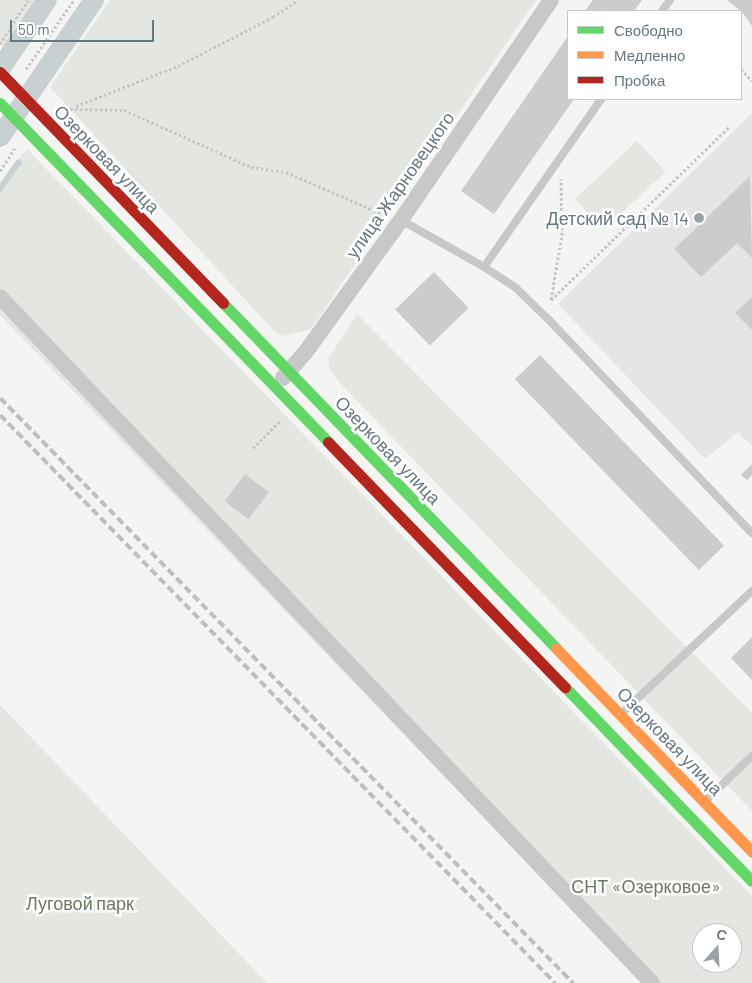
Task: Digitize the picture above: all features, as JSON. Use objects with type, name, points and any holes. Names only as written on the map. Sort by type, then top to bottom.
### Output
[{"type":"street","name":"улица Жарновецкого","points":[[274,387],[288,373],[401,220],[551,0]]},
{"type":"street","name":"Озерковая улица","points":[[0,72],[288,373],[620,715],[697,809],[752,881]]},
{"type":"street","name":"Озерковая улица","points":[[0,103],[605,728],[697,809],[752,852]]},
{"type":"street","points":[[0,297],[652,983]]},
{"type":"lane","points":[[484,267],[600,100]]},
{"type":"lane","points":[[401,220],[484,267],[516,288],[549,320],[752,533]]},
{"type":"lane","points":[[605,728],[752,591]]},
{"type":"lane","points":[[697,809],[752,756]]},
{"type":"path","points":[[0,44],[28,0]]},
{"type":"path","points":[[30,66],[74,0]]},
{"type":"path","points":[[57,111],[75,107],[178,66],[272,17],[298,0]]},
{"type":"path","points":[[742,71],[752,82]]},
{"type":"path","points":[[75,107],[124,110],[251,167],[286,172],[401,220]]},
{"type":"path","points":[[551,300],[729,127]]},
{"type":"path","points":[[0,170],[20,141]]},
{"type":"path","points":[[549,320],[562,235],[563,170]]},
{"type":"path","points":[[253,448],[283,418]]},
{"type":"shaded area","name":"Детский сад № 14","points":[[752,113],[752,446],[738,432],[705,459],[558,304]]},
{"type":"green space","points":[[0,0],[43,0],[8,52],[0,44]]},
{"type":"green space","points":[[110,0],[536,0],[310,330],[282,336],[275,332],[50,87]]},
{"type":"green space","points":[[637,141],[666,172],[603,230],[575,199]]},
{"type":"green space","name":"СНТ «Озерковое»","points":[[27,149],[752,896],[752,983],[643,983],[0,315],[0,183]]},
{"type":"green space","points":[[357,314],[752,713],[752,811],[338,381],[330,369],[328,359]]},
{"type":"green space","name":"Луговой парк","points":[[0,705],[267,983],[0,983]]},
{"type":"building","points":[[593,0],[642,0],[635,10],[586,10]]},
{"type":"building","points":[[727,0],[752,0],[752,26],[742,10]]},
{"type":"building","points":[[567,37],[567,100],[573,100],[494,214],[461,191]]},
{"type":"building","points":[[750,176],[752,258],[737,243],[701,277],[674,249]]},
{"type":"building","points":[[434,272],[469,308],[430,345],[395,310]]},
{"type":"building","points":[[752,297],[752,330],[735,313]]},
{"type":"building","points":[[540,355],[724,546],[699,570],[515,379]]},
{"type":"building","points":[[752,464],[752,475],[747,480],[741,475]]},
{"type":"building","points":[[245,474],[269,492],[248,519],[225,501]]},
{"type":"building","points":[[752,637],[752,680],[731,658]]},
{"type":"waterway","points":[[0,69],[47,0]]},
{"type":"waterway","points":[[0,137],[94,0]]},
{"type":"waterway","points":[[0,189],[18,163]]},
{"type":"railway","points":[[0,398],[573,983]]},
{"type":"railway","points":[[0,415],[555,983]]},
{"type":"traffic: fast","points":[[0,103],[328,442]]},
{"type":"traffic: fast","points":[[223,303],[556,648]]},
{"type":"traffic: fast","points":[[565,687],[752,881]]},
{"type":"traffic: slow","points":[[556,648],[752,852]]},
{"type":"traffic: jam","points":[[0,72],[223,303]]},
{"type":"traffic: jam","points":[[328,442],[565,687]]},
{"type":"place","name":"Детский сад № 14","points":[[699,218]]}]
